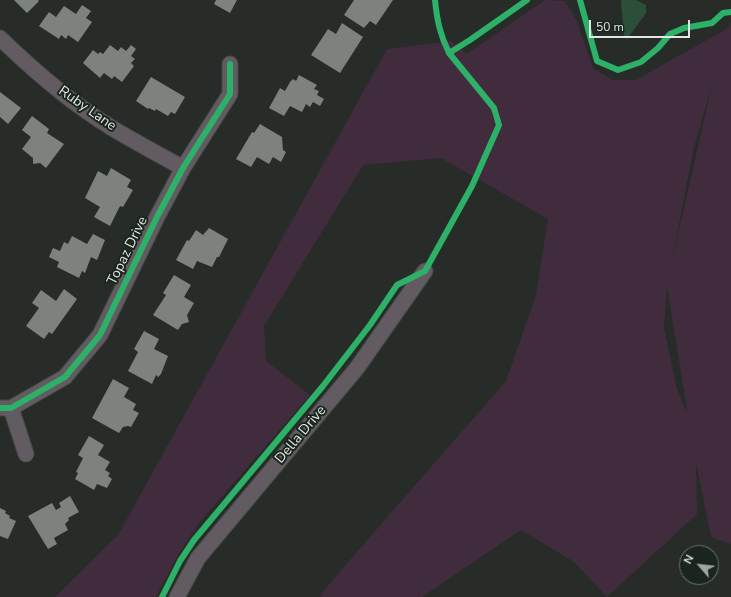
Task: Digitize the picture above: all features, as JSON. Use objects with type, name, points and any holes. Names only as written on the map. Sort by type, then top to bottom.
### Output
[{"type":"street","name":"Ruby Lane","points":[[0,38],[30,66],[80,106],[112,128],[184,168]]},
{"type":"street","name":"Topaz Drive","points":[[6,408],[65,377],[100,335],[157,217],[184,168],[230,94],[230,64]]},
{"type":"street","name":"Della Drive","points":[[177,597],[198,558],[358,368],[425,271]]},
{"type":"street","points":[[6,408],[26,454]]},
{"type":"shaded area","points":[[545,0],[565,1],[576,19],[593,68],[612,80],[636,80],[728,28],[731,22],[731,544],[711,537],[696,462],[697,514],[607,597],[574,562],[521,530],[422,597],[320,597],[329,584],[506,381],[536,295],[548,219],[441,158],[363,165],[264,326],[266,361],[310,395],[199,523],[178,555],[156,597],[55,597],[118,535],[387,49],[451,41],[467,54]],"holes":[[[712,85],[671,265],[694,147]],[[667,286],[687,410],[677,389],[664,328]]]},
{"type":"shaded area","points":[[621,0],[636,0],[646,5],[646,13],[627,39],[624,37]]},
{"type":"building","points":[[14,0],[38,0],[39,1],[27,13]]},
{"type":"building","points":[[216,0],[237,0],[230,13],[214,4]]},
{"type":"building","points":[[354,0],[393,0],[376,25],[370,21],[364,28],[344,15]]},
{"type":"building","points":[[82,5],[91,11],[86,18],[92,22],[78,42],[68,35],[66,39],[61,35],[59,39],[39,26],[49,12],[56,17],[64,6],[76,14]]},
{"type":"building","points":[[342,23],[363,37],[340,73],[311,55],[328,29],[336,34]]},
{"type":"building","points":[[110,45],[118,51],[121,47],[126,51],[131,45],[136,49],[131,56],[135,59],[131,63],[134,66],[122,82],[114,76],[112,79],[104,73],[100,78],[83,63],[93,50],[98,54],[100,52],[103,54]]},
{"type":"building","points":[[299,75],[317,85],[314,89],[319,91],[317,95],[324,99],[320,106],[313,102],[310,107],[306,104],[302,112],[290,106],[284,116],[269,108],[280,88],[285,91],[290,82],[293,79],[296,81]]},
{"type":"building","points":[[151,77],[185,97],[175,114],[171,112],[168,116],[156,109],[155,111],[149,108],[148,109],[136,101]]},
{"type":"building","points":[[0,92],[21,108],[8,124],[0,117]]},
{"type":"building","points":[[32,116],[49,129],[47,133],[64,144],[46,168],[40,163],[33,164],[33,158],[22,149],[31,137],[22,130]]},
{"type":"building","points":[[260,124],[282,137],[283,150],[286,152],[281,162],[273,157],[269,164],[257,157],[251,167],[236,159],[252,132],[254,133]]},
{"type":"building","points":[[111,168],[131,180],[127,187],[133,190],[123,207],[120,206],[110,226],[94,217],[100,207],[85,198],[98,171],[107,176]]},
{"type":"building","points":[[209,228],[228,239],[212,267],[197,261],[193,269],[176,260],[187,240],[189,241],[196,230],[203,235]]},
{"type":"building","points":[[93,234],[105,240],[97,260],[91,257],[85,273],[82,271],[79,278],[57,267],[59,262],[49,257],[53,248],[60,251],[64,242],[68,244],[72,236],[87,244]]},
{"type":"building","points":[[174,275],[191,285],[184,297],[194,303],[187,315],[189,322],[182,324],[178,330],[153,315],[166,295],[163,293]]},
{"type":"building","points":[[64,289],[77,299],[52,334],[49,332],[44,339],[26,326],[39,308],[32,303],[41,290],[56,301]]},
{"type":"building","points":[[144,331],[159,339],[154,349],[168,356],[161,374],[158,377],[156,375],[152,384],[128,371],[138,352],[134,349]]},
{"type":"building","points":[[113,379],[129,388],[124,397],[136,404],[133,410],[139,413],[131,427],[123,427],[119,433],[92,418]]},
{"type":"building","points":[[89,436],[104,445],[98,455],[110,462],[105,470],[110,473],[108,476],[112,479],[107,488],[97,484],[94,490],[75,479],[78,473],[76,472],[83,458],[78,455]]},
{"type":"building","points":[[70,496],[79,512],[68,518],[69,520],[65,524],[68,530],[54,538],[57,544],[48,549],[28,516],[52,503],[56,510],[61,507],[59,503]]},
{"type":"building","points":[[0,508],[6,511],[5,513],[10,516],[9,518],[16,521],[8,539],[0,536]]},
{"type":"cycle path","points":[[435,0],[439,27],[449,53]]},
{"type":"cycle path","points":[[162,597],[180,561],[194,540],[323,386],[370,325],[397,285],[425,271],[472,186],[499,125],[494,108],[449,53],[527,0]]},
{"type":"cycle path","points":[[580,0],[597,61],[618,70],[641,62],[658,48],[670,34],[684,28],[712,23],[723,13],[731,12]]},
{"type":"cycle path","points":[[0,408],[11,408],[65,377],[100,335],[157,217],[183,168],[230,94],[230,64]]}]
